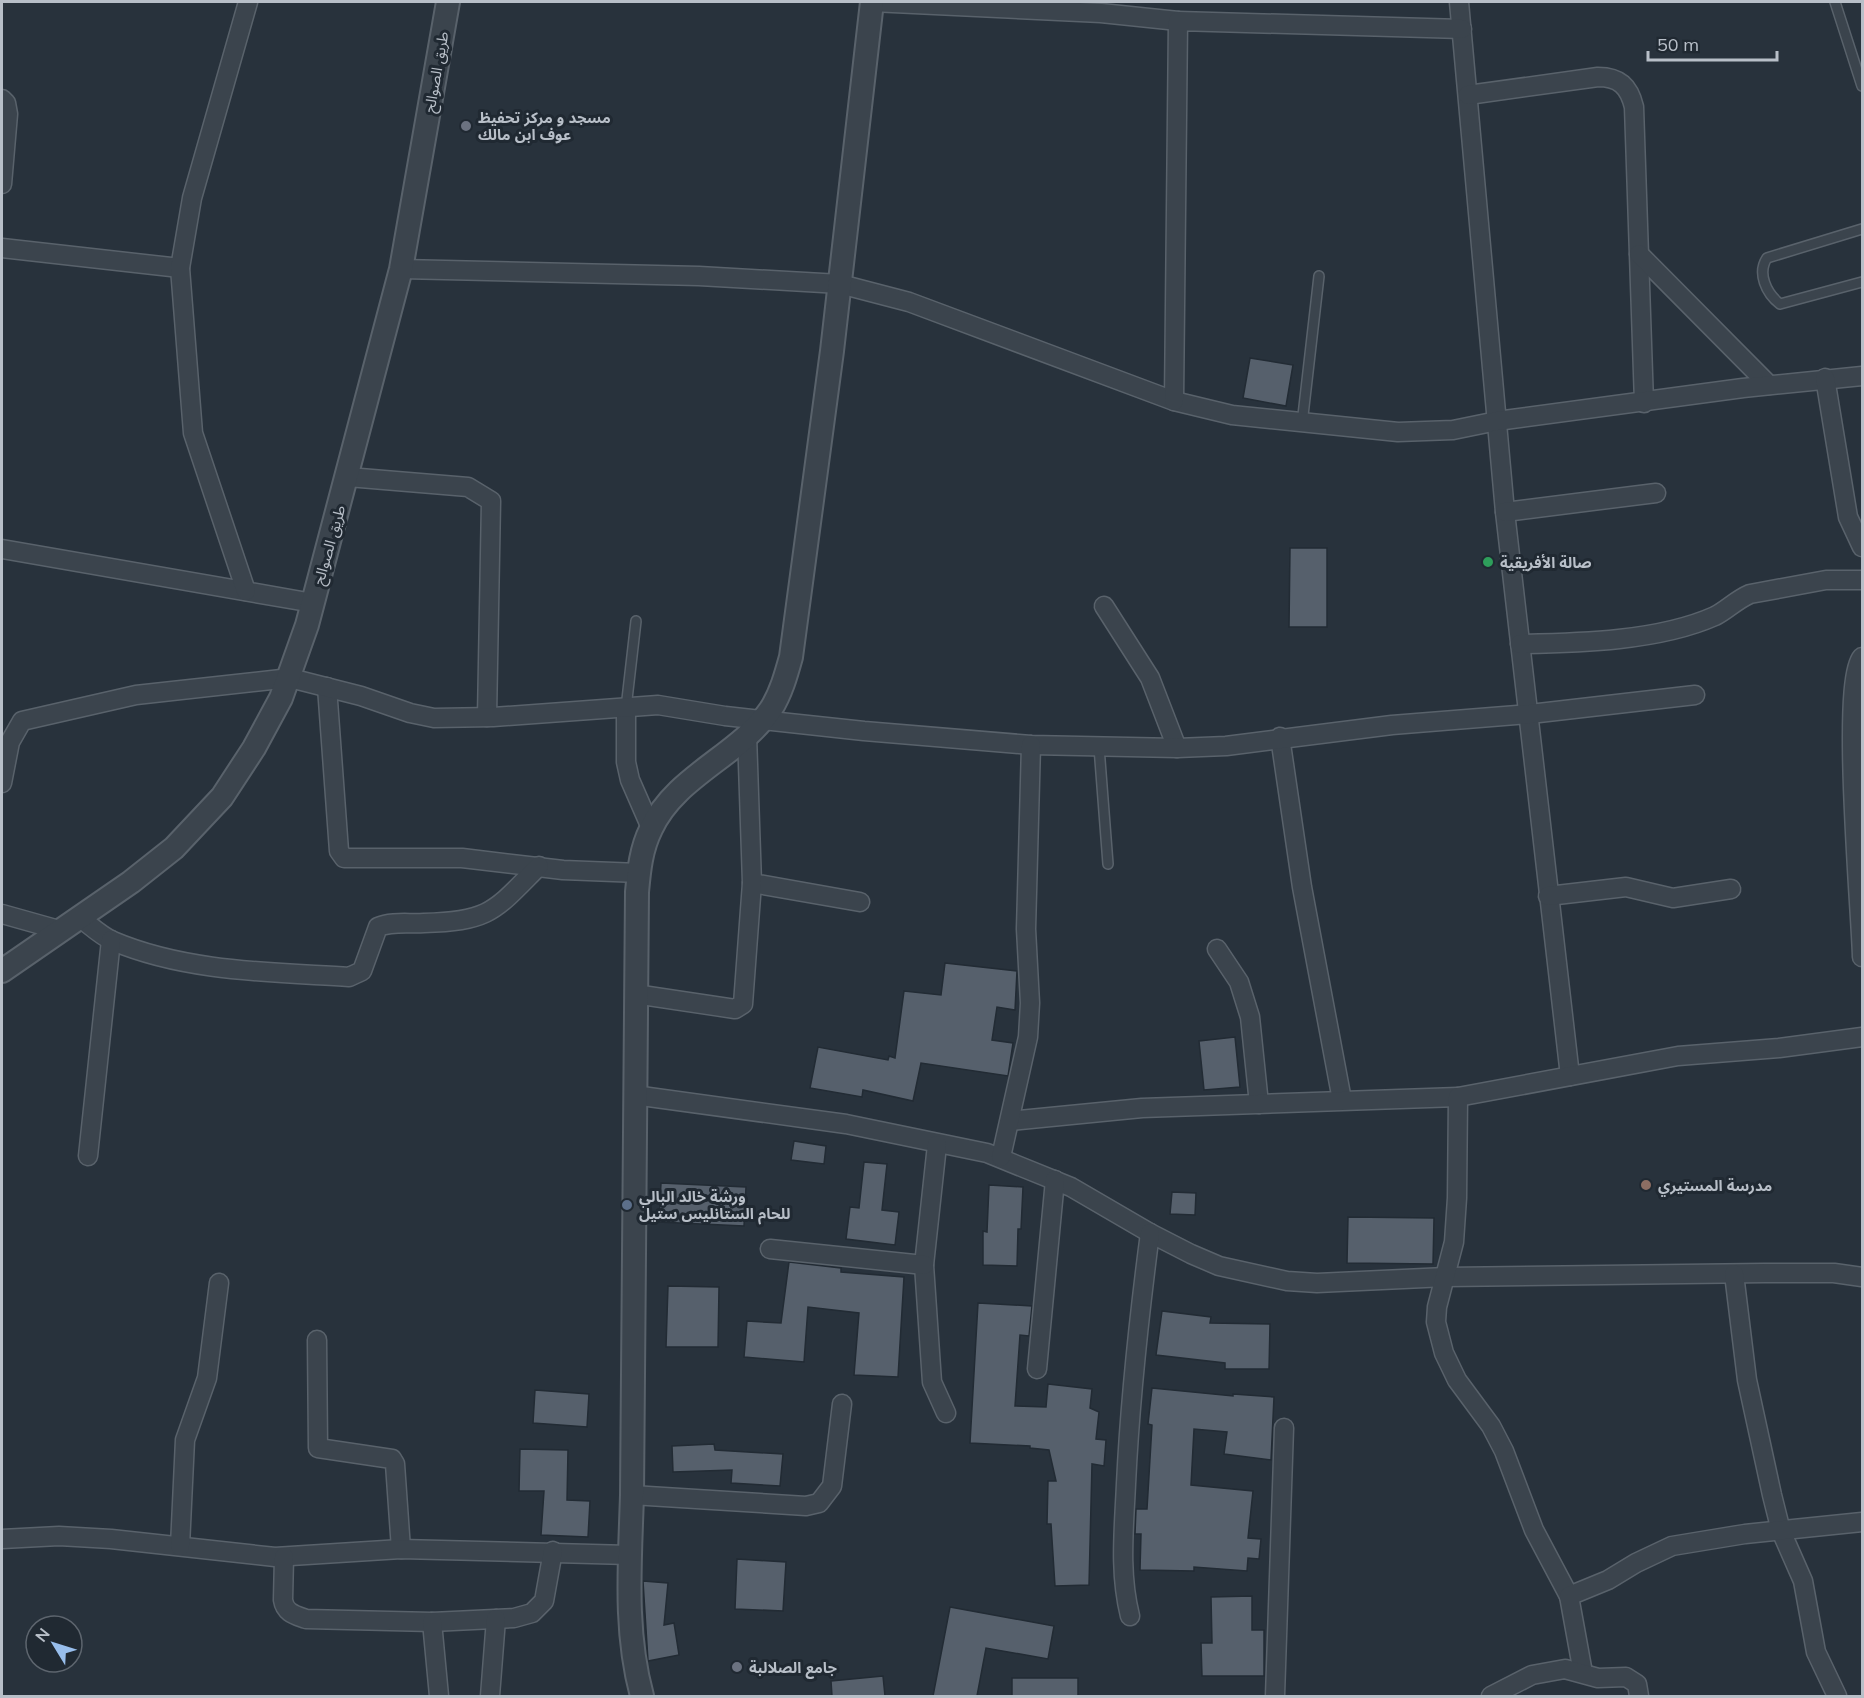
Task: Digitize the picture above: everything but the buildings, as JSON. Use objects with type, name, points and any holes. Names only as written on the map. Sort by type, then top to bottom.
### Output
[{"type":"street","points":[[246,591],[193,433],[180,268],[192,198],[248,2]]},
{"type":"street","name":"طريق الصوالح","points":[[2,971],[131,882],[174,848],[208,813],[254,748],[290,678],[348,477],[401,269],[448,2]]},
{"type":"street","points":[[642,1696],[630,1635],[629,1555],[632,1496],[635,994],[640,860],[651,828],[664,808],[686,786],[764,719],[778,695],[791,657],[840,284],[872,2],[1101,8],[1178,21],[1462,29]]},
{"type":"street","points":[[1459,2],[1505,512],[1570,1076]]},
{"type":"street","points":[[1174,401],[1178,21]]},
{"type":"street","points":[[1468,94],[1598,77],[1611,77],[1627,87],[1634,107],[1644,403]]},
{"type":"street","points":[[2,99],[6,103],[9,114],[2,184]]},
{"type":"street","points":[[2,248],[180,268]]},
{"type":"street","points":[[1639,254],[1769,385]]},
{"type":"street","points":[[401,269],[699,276],[840,284],[940,313],[1174,401],[1232,415],[1425,433],[1497,421],[1769,385],[1863,376]]},
{"type":"street","points":[[1825,378],[1848,517],[1863,547]]},
{"type":"street","points":[[348,477],[468,487],[491,501],[487,717]]},
{"type":"street","points":[[1505,512],[1656,493]]},
{"type":"street","points":[[2,549],[313,603]]},
{"type":"street","points":[[1520,644],[1571,644],[1653,633],[1716,615],[1750,594],[1826,580],[1863,580]]},
{"type":"street","points":[[1104,606],[1150,678],[1178,748]]},
{"type":"street","points":[[1863,657],[1856,669],[1863,957]]},
{"type":"street","points":[[2,783],[10,742],[22,721],[136,695],[290,678],[426,717],[487,717],[658,705],[725,716],[864,731],[1031,745],[1178,748],[1226,746],[1280,737],[1530,714],[1695,695]]},
{"type":"street","points":[[327,687],[341,856],[352,859],[462,858],[563,870],[639,873]]},
{"type":"street","points":[[626,708],[626,762],[630,780],[651,828]]},
{"type":"street","points":[[635,994],[735,1009],[743,1004],[752,883],[747,735]]},
{"type":"street","points":[[1280,737],[1302,887],[1342,1100]]},
{"type":"street","points":[[1000,1157],[1028,1037],[1026,929],[1031,745]]},
{"type":"street","points":[[79,917],[111,940],[154,955],[208,966],[349,977],[362,971],[378,927],[384,924],[460,922],[485,915],[500,904],[539,866]]},
{"type":"street","points":[[752,883],[860,902]]},
{"type":"street","points":[[1548,896],[1626,887],[1673,898],[1731,889]]},
{"type":"street","points":[[2,914],[21,922],[59,930]]},
{"type":"street","points":[[88,1156],[111,940]]},
{"type":"street","points":[[1217,949],[1239,982],[1250,1017],[1259,1104]]},
{"type":"street","points":[[1010,1121],[1142,1108],[1458,1097],[1678,1056],[1779,1048],[1863,1037]]},
{"type":"street","points":[[634,1095],[846,1124],[894,1133],[937,1145],[964,1147],[1000,1157],[1055,1180],[1124,1216],[1150,1233],[1219,1266],[1287,1281],[1328,1283],[1446,1276],[1834,1273],[1863,1277]]},
{"type":"street","points":[[1458,1097],[1454,1242],[1437,1307],[1436,1322],[1444,1353],[1456,1380],[1495,1434],[1534,1530],[1569,1596],[1583,1673]]},
{"type":"street","points":[[937,1145],[924,1265],[932,1382],[946,1413]]},
{"type":"street","points":[[1036,1369],[1055,1180]]},
{"type":"street","points":[[1130,1616],[1124,1589],[1122,1563],[1128,1446],[1137,1326],[1150,1233]]},
{"type":"street","points":[[770,1249],[924,1265]]},
{"type":"street","points":[[1734,1274],[1747,1380],[1781,1531],[1803,1581],[1816,1652],[1837,1696]]},
{"type":"street","points":[[180,1546],[185,1440],[207,1378],[219,1283]]},
{"type":"street","points":[[317,1340],[318,1448],[392,1459],[395,1464],[401,1549]]},
{"type":"street","points":[[632,1496],[806,1506],[819,1503],[832,1486],[842,1404]]},
{"type":"street","points":[[1275,1696],[1284,1428]]},
{"type":"street","points":[[1569,1596],[1608,1580],[1636,1563],[1672,1546],[1701,1540],[1863,1522]]},
{"type":"street","points":[[2,1539],[59,1536],[284,1557],[401,1549],[553,1551],[629,1555]]},
{"type":"street","points":[[284,1557],[283,1600],[284,1607],[290,1613],[306,1619],[432,1622],[514,1618],[532,1613],[544,1601],[553,1551]]},
{"type":"street","points":[[490,1696],[496,1618]]},
{"type":"street","points":[[432,1622],[439,1696]]},
{"type":"street","points":[[1491,1696],[1532,1675],[1565,1669],[1598,1678],[1626,1677],[1636,1684],[1639,1696]]},
{"type":"lane","points":[[1835,2],[1863,86]]},
{"type":"lane","points":[[1863,229],[1767,258],[1762,265],[1769,295],[1780,304],[1863,282]]},
{"type":"lane","points":[[1302,423],[1320,276]]},
{"type":"lane","points":[[626,708],[636,621]]},
{"type":"lane","points":[[1099,747],[1108,864]]},
{"type":"place","name":"مسجد و مركز تحفيظ عوف ابن مالك","points":[[466,126]]},
{"type":"place","name":"صالة الأفريقية","points":[[1488,562]]},
{"type":"place","name":"مدرسة المستيري","points":[[1646,1185]]},
{"type":"place","name":"ورشة خالد البالي للحام الستانليس ستيل","points":[[627,1205]]},
{"type":"place","name":"جامع الصلالبة","points":[[737,1667]]}]
